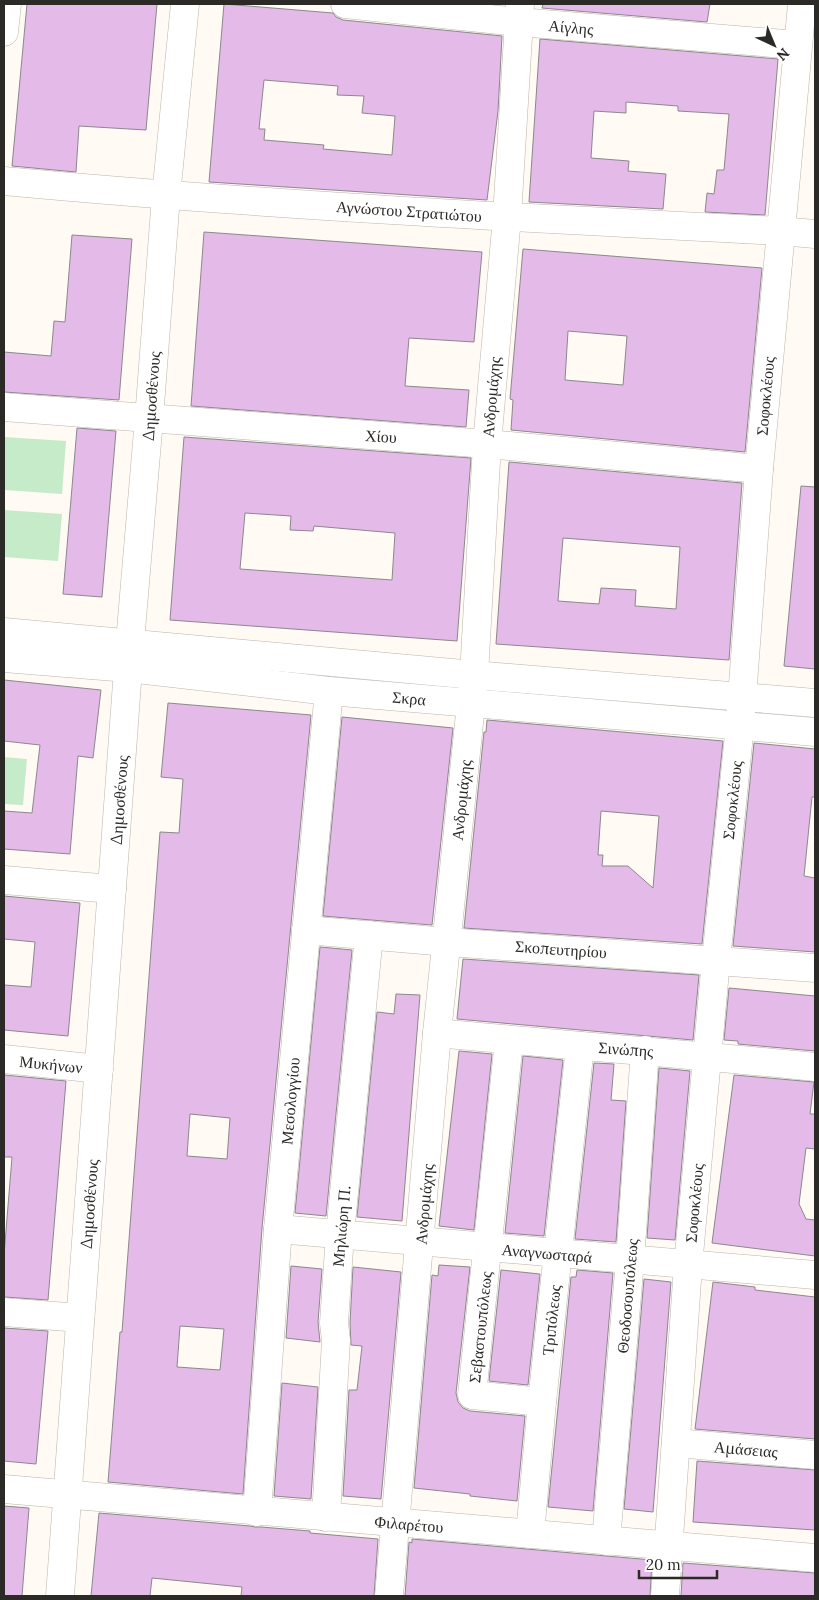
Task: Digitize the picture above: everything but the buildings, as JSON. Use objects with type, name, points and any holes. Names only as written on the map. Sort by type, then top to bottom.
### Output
[{"type":"street","points":[[4,32],[7,4]]},
{"type":"street","name":"Δημοσθένους","points":[[60,1596],[129,655],[166,196],[185,4]]},
{"type":"street","name":"Αίγλης","points":[[345,4],[520,13],[797,45]]},
{"type":"street","name":"Σοφοκλέους","points":[[665,1596],[688,1266],[740,725],[759,469],[802,4]]},
{"type":"street","name":"Ανδρομάχης","points":[[389,1596],[438,1034],[474,675],[487,444],[483,368],[507,217],[520,13]]},
{"type":"street","name":"Αγνώστου Στρατιώτου","points":[[4,181],[166,196],[815,234]]},
{"type":"street","name":"Χίου","points":[[4,407],[487,444],[759,469]]},
{"type":"street","name":"Σκρα","points":[[4,632],[329,691],[815,732]]},
{"type":"street","name":"Σκρα","points":[[4,658],[129,655],[474,675],[815,703]]},
{"type":"street","name":"Μεσολογγίου","points":[[257,1512],[278,1229],[329,691]]},
{"type":"street","points":[[4,880],[112,889]]},
{"type":"street","name":"Σκοπευτηρίου","points":[[306,930],[815,968]]},
{"type":"street","name":"Μηλιώρη Π.","points":[[326,1517],[336,1340],[334,1322],[340,1234],[369,935]]},
{"type":"street","name":"Σινώπης","points":[[438,1034],[645,1050],[815,1067]]},
{"type":"street","name":"Σεβαστουπόλεως","points":[[509,1040],[472,1395],[542,1402]]},
{"type":"street","name":"Τριπόλεως","points":[[530,1534],[542,1402],[580,1046]]},
{"type":"street","name":"Θεοδοσουπόλεως","points":[[606,1541],[630,1260],[645,1050]]},
{"type":"street","name":"Μυκήνων","points":[[4,1060],[99,1069]]},
{"type":"street","name":"Αναγνωσταρά","points":[[278,1229],[815,1276]]},
{"type":"street","points":[[4,1312],[80,1318]]},
{"type":"street","name":"Αμάσειας","points":[[676,1443],[815,1455]]},
{"type":"street","name":"Φιλαρέτου","points":[[4,1489],[67,1496],[815,1558]]},
{"type":"green space","points":[[4,437],[66,441],[62,494],[4,490]]},
{"type":"green space","points":[[4,510],[62,514],[58,561],[4,557]]},
{"type":"green space","points":[[4,757],[27,759],[23,805],[4,804]]}]
